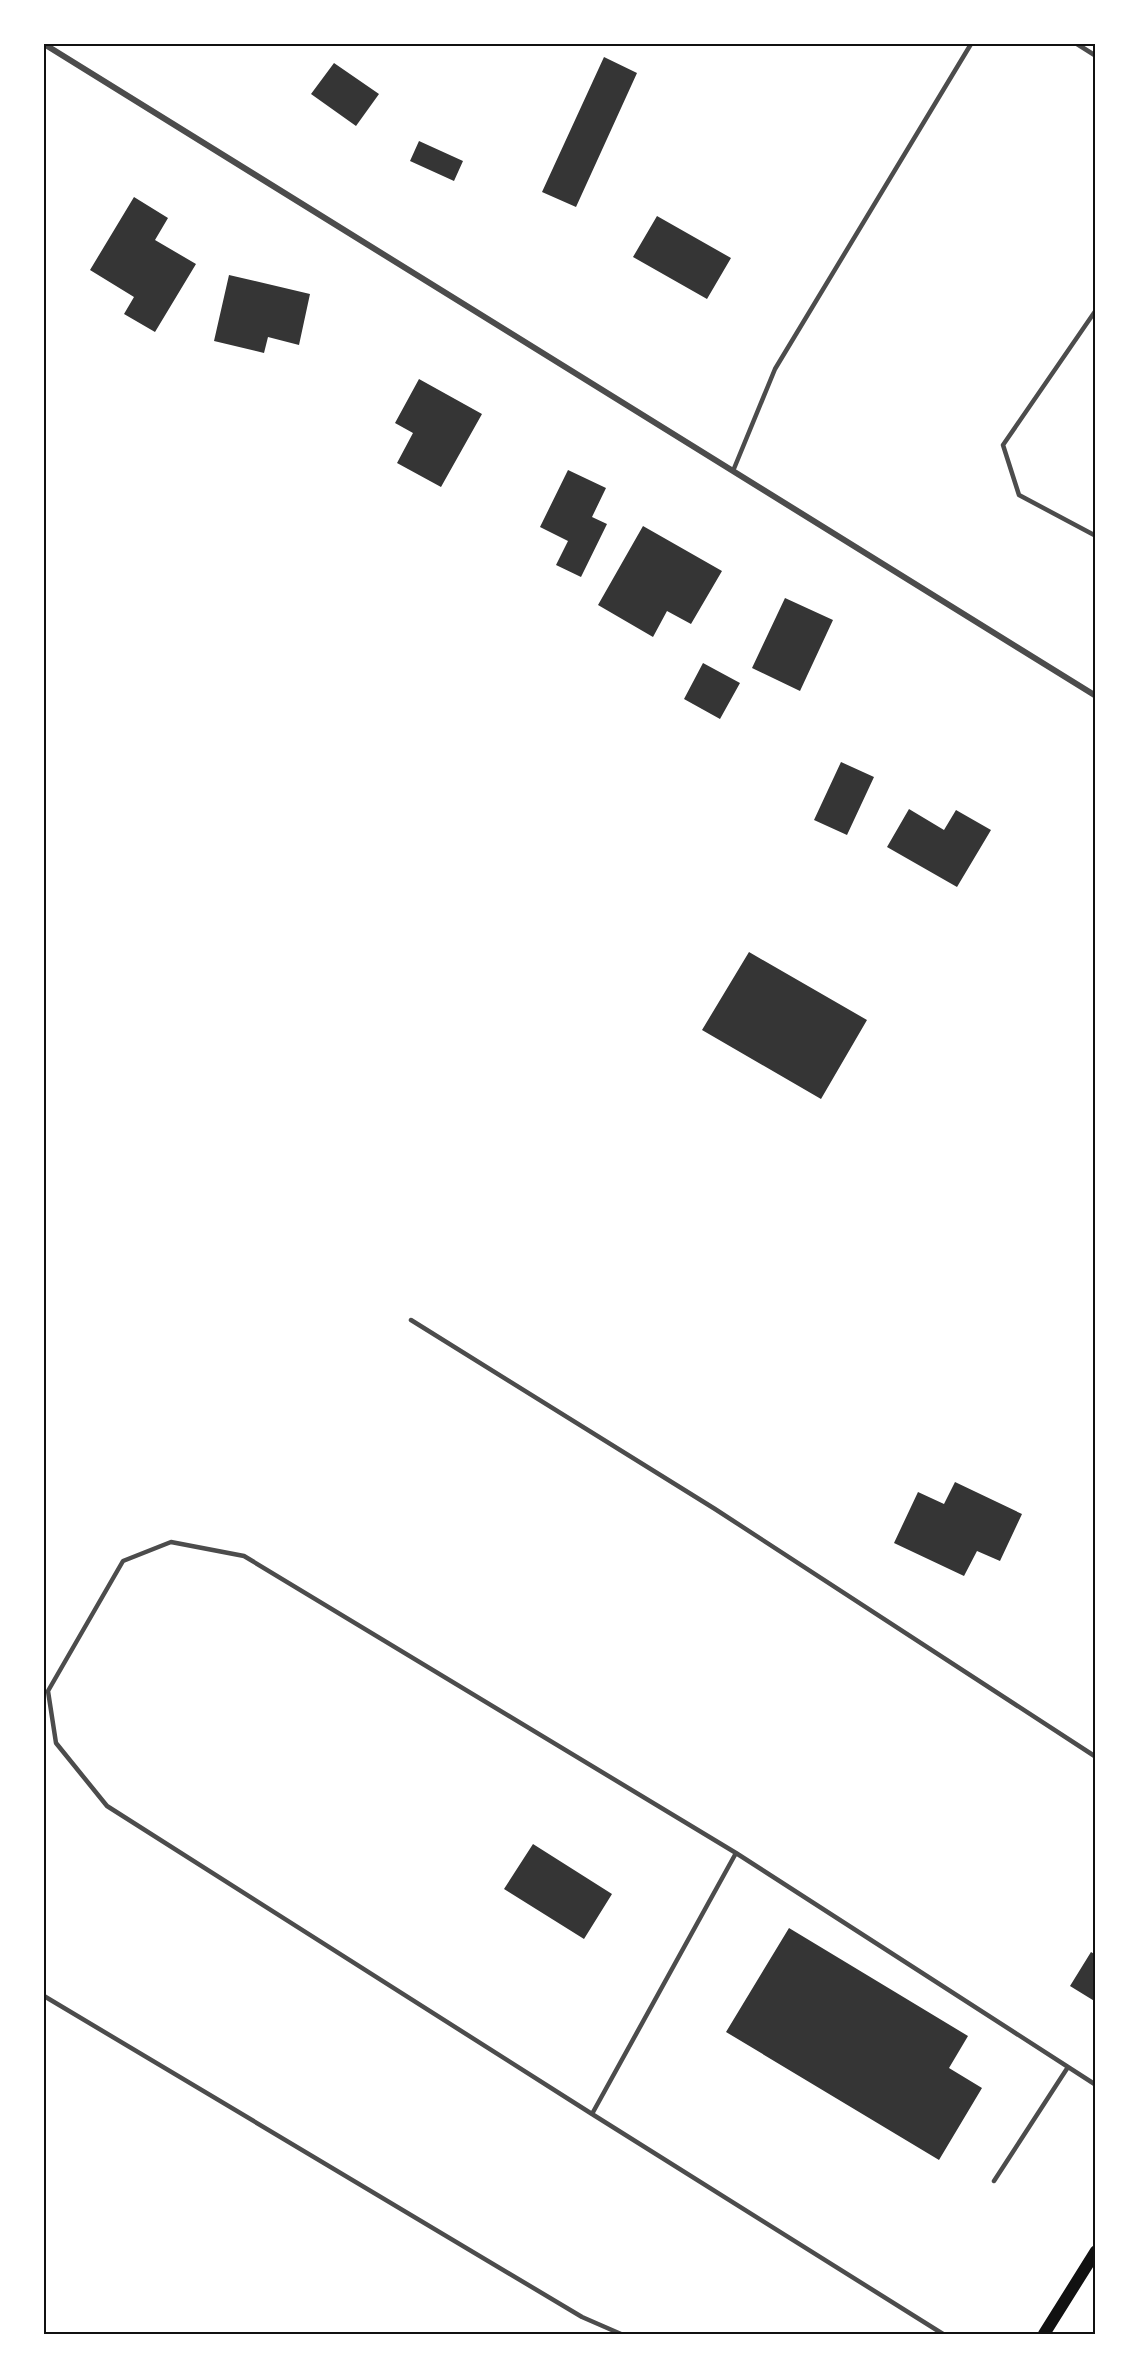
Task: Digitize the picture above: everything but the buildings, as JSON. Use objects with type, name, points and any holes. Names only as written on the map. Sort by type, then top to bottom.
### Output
[{"type":"main road","points":[[1044,2334],[1095,2251]]},
{"type":"street","points":[[44,44],[1095,696]]},
{"type":"lane","points":[[732,471],[775,369],[971,44]]},
{"type":"lane","points":[[1077,44],[1095,56]]},
{"type":"lane","points":[[1095,310],[1003,445],[1019,495],[1095,536]]},
{"type":"lane","points":[[411,1320],[715,1509],[1095,1757]]},
{"type":"lane","points":[[943,2334],[107,1806],[56,1743],[48,1691],[123,1561],[171,1542],[244,1556],[736,1853],[1095,2085]]},
{"type":"lane","points":[[592,2114],[736,1853]]},
{"type":"lane","points":[[44,1996],[582,2318],[621,2334]]},
{"type":"lane","points":[[994,2181],[1068,2067]]}]
